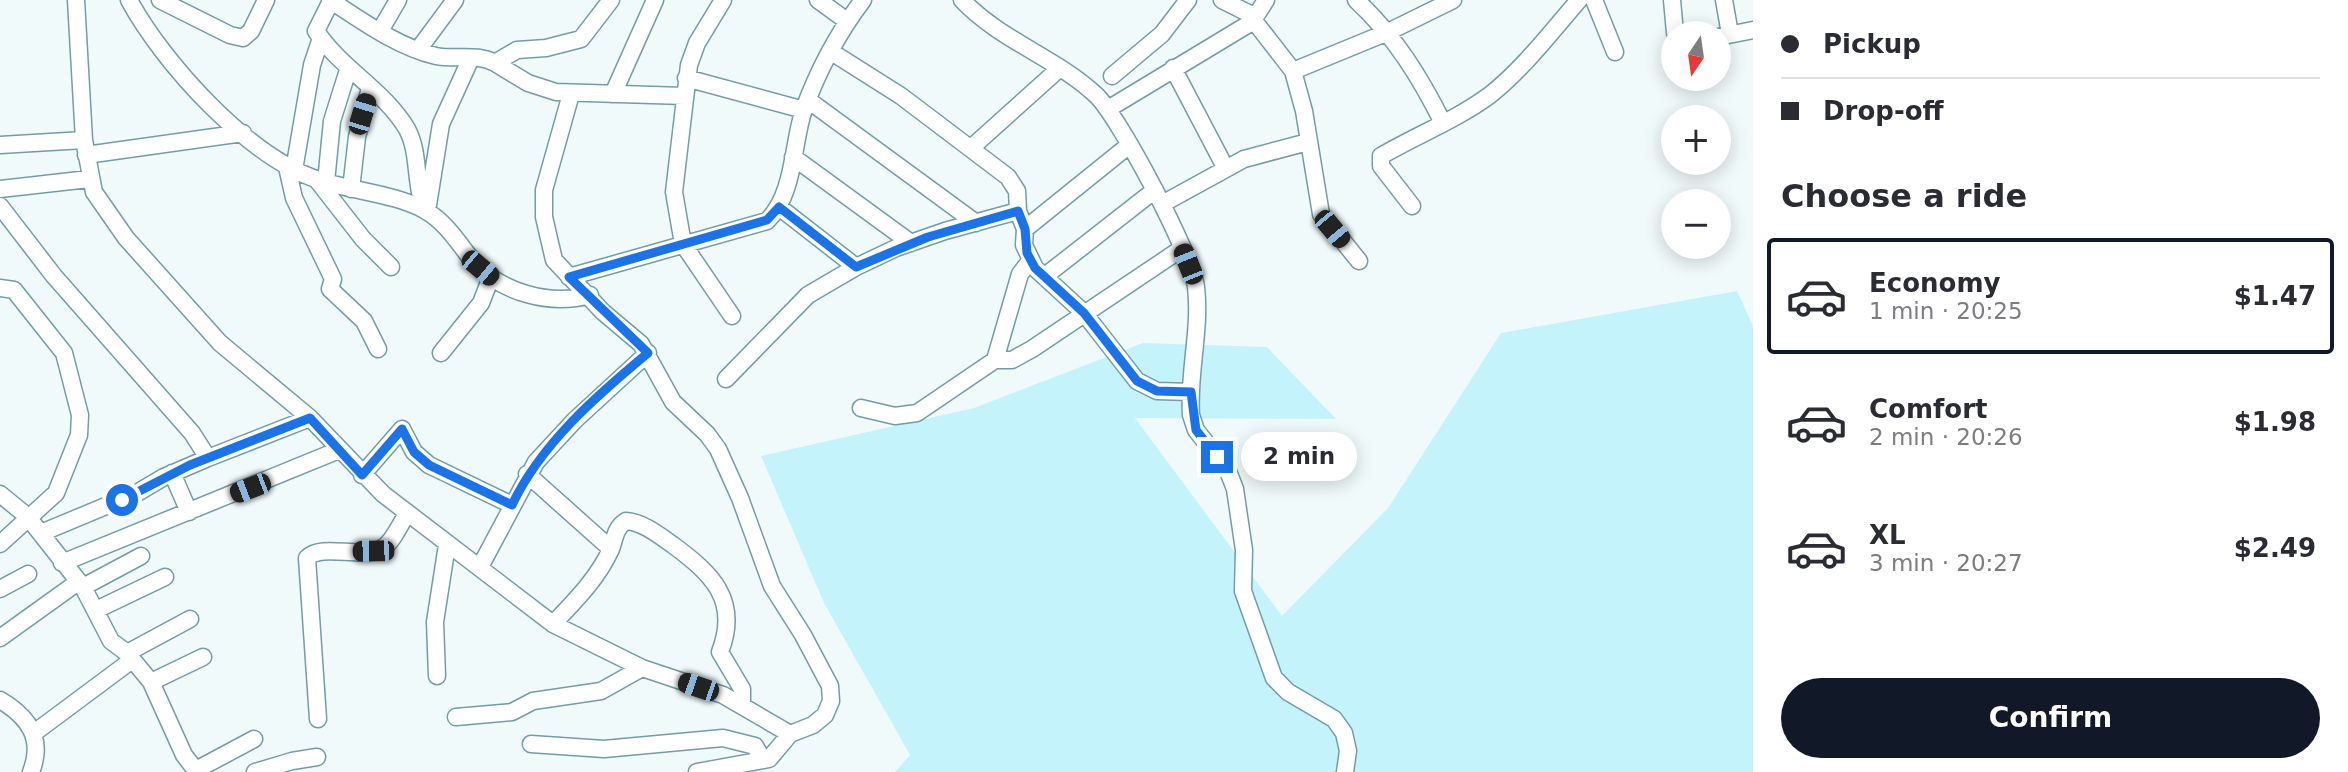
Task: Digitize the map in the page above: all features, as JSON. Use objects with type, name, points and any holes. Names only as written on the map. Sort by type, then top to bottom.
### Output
[{"type":"street","points":[[76,0],[89,179],[113,222],[220,343],[310,418],[362,475],[407,514],[554,624],[642,668],[742,704],[790,734]]},
{"type":"street","points":[[129,0],[175,67],[243,132],[290,169],[321,181],[427,212],[444,225],[491,278],[551,300],[567,301],[590,295]]},
{"type":"street","points":[[160,0],[243,38],[251,31],[266,0]]},
{"type":"street","points":[[427,212],[419,191],[412,140],[388,102],[348,70],[321,38],[317,29],[330,0],[380,31],[418,50],[438,56],[495,63],[537,87],[571,94],[684,96]]},
{"type":"street","points":[[380,31],[398,0]]},
{"type":"street","points":[[418,50],[455,0]]},
{"type":"street","points":[[495,63],[516,50],[546,48],[581,39],[611,0]]},
{"type":"street","points":[[613,94],[655,0]]},
{"type":"street","points":[[723,0],[697,43],[687,78],[674,192],[683,244],[732,316]]},
{"type":"street","points":[[818,0],[847,22]]},
{"type":"street","points":[[569,277],[767,220],[779,207],[806,105],[830,51],[863,0]]},
{"type":"street","points":[[962,0],[1002,35],[1060,68],[1097,96],[1108,109],[1158,197],[1196,288],[1196,353],[1191,392],[1196,430],[1228,471],[1234,489],[1244,550],[1243,591],[1274,678],[1288,692],[1334,719],[1344,733],[1348,751],[1345,772]]},
{"type":"street","points":[[1112,76],[1162,34],[1188,0]]},
{"type":"street","points":[[1222,0],[1247,12],[1252,22],[1293,71],[1304,111],[1324,219],[1359,261]]},
{"type":"street","points":[[1108,109],[1252,22],[1266,0]]},
{"type":"street","points":[[1356,0],[1388,32],[1425,88],[1443,123]]},
{"type":"street","points":[[1293,71],[1388,32],[1453,0]]},
{"type":"street","points":[[1412,206],[1381,166],[1380,158],[1489,95],[1508,79],[1579,0]]},
{"type":"street","points":[[1594,0],[1615,52]]},
{"type":"street","points":[[1672,0],[1674,21]]},
{"type":"street","points":[[1724,0],[1724,21]]},
{"type":"street","points":[[1731,35],[1753,30]]},
{"type":"street","points":[[321,38],[312,65],[290,169],[291,192],[333,279],[330,289],[365,321],[378,349]]},
{"type":"street","points":[[830,51],[901,96],[1008,177],[1017,191],[1018,211],[1025,229],[1024,245],[1030,261],[1084,313],[1145,387],[1164,392],[1191,392]]},
{"type":"street","points":[[427,212],[438,135],[471,58]]},
{"type":"street","points":[[971,148],[1060,68]]},
{"type":"street","points":[[1172,68],[1225,167]]},
{"type":"street","points":[[348,70],[332,121],[321,181],[363,239],[391,267]]},
{"type":"street","points":[[687,78],[806,105],[976,223]]},
{"type":"street","points":[[351,190],[357,137],[370,88]]},
{"type":"street","points":[[571,94],[544,190],[544,217],[554,260],[590,295],[603,313],[648,353],[673,402],[708,434],[718,449],[740,498],[772,586],[828,679],[831,698],[828,712],[813,725],[790,734],[774,755],[763,760],[697,772]]},
{"type":"street","points":[[0,145],[85,148],[243,132]]},
{"type":"street","points":[[1045,276],[1158,197],[1264,152],[1308,142]]},
{"type":"street","points":[[1025,229],[1128,146]]},
{"type":"street","points":[[793,157],[911,243]]},
{"type":"street","points":[[0,190],[89,179]]},
{"type":"street","points":[[0,206],[54,276],[192,433],[208,458]]},
{"type":"street","points":[[779,207],[856,267]]},
{"type":"street","points":[[726,379],[808,295],[856,267],[911,243],[1018,211]]},
{"type":"street","points":[[860,408],[895,416],[917,412],[995,360],[1012,360],[1181,249]]},
{"type":"street","points":[[995,360],[1020,274],[1030,261]]},
{"type":"street","points":[[441,353],[481,303],[491,278]]},
{"type":"street","points":[[0,288],[14,290],[64,354],[80,415],[79,435],[64,480],[56,493],[27,516],[0,544]]},
{"type":"street","points":[[480,567],[527,474],[575,420],[648,353]]},
{"type":"street","points":[[41,533],[137,493],[172,473],[310,418]]},
{"type":"street","points":[[362,475],[402,429],[414,452],[429,465],[512,505]]},
{"type":"street","points":[[62,563],[339,450]]},
{"type":"street","points":[[172,473],[189,512]]},
{"type":"street","points":[[527,474],[611,549]]},
{"type":"street","points":[[0,494],[27,516],[41,533],[81,584],[96,610],[103,630],[151,682],[184,755],[197,771],[254,739]]},
{"type":"street","points":[[318,719],[307,558],[315,553],[373,551],[383,548],[407,514]]},
{"type":"street","points":[[554,624],[592,582],[611,549],[620,525],[626,521],[633,522],[658,535],[709,573],[717,584],[727,615],[721,657],[742,689],[742,704]]},
{"type":"street","points":[[437,676],[435,622],[447,545]]},
{"type":"street","points":[[0,638],[81,584],[141,556]]},
{"type":"street","points":[[0,589],[28,574]]},
{"type":"street","points":[[96,610],[166,577]]},
{"type":"street","points":[[34,733],[130,657],[190,619]]},
{"type":"street","points":[[151,682],[204,657]]},
{"type":"street","points":[[457,717],[512,712],[533,701],[601,691],[642,668]]},
{"type":"street","points":[[0,700],[16,710],[34,733],[37,753],[30,772]]},
{"type":"street","points":[[531,744],[604,749],[723,738],[755,746],[763,760]]},
{"type":"street","points":[[255,772],[293,766],[317,757]]},
{"type":"shaded area","points":[[1737,291],[1753,326],[1753,772],[895,772],[910,755],[824,603],[761,456],[974,408],[1143,343],[1267,347],[1336,419],[1135,418],[1282,616],[1388,508],[1501,333]]},
{"type":"route","points":[[122,500],[190,465],[310,418],[362,475],[399,430],[403,429],[414,452],[429,465],[444,475],[512,505],[527,474],[549,447],[648,353],[603,313],[590,295],[569,277],[767,220],[779,207],[856,267],[896,248],[945,231],[1018,211],[1025,229],[1024,245],[1035,268],[1084,313],[1137,381],[1150,390],[1191,392],[1193,423],[1217,457]]}]
